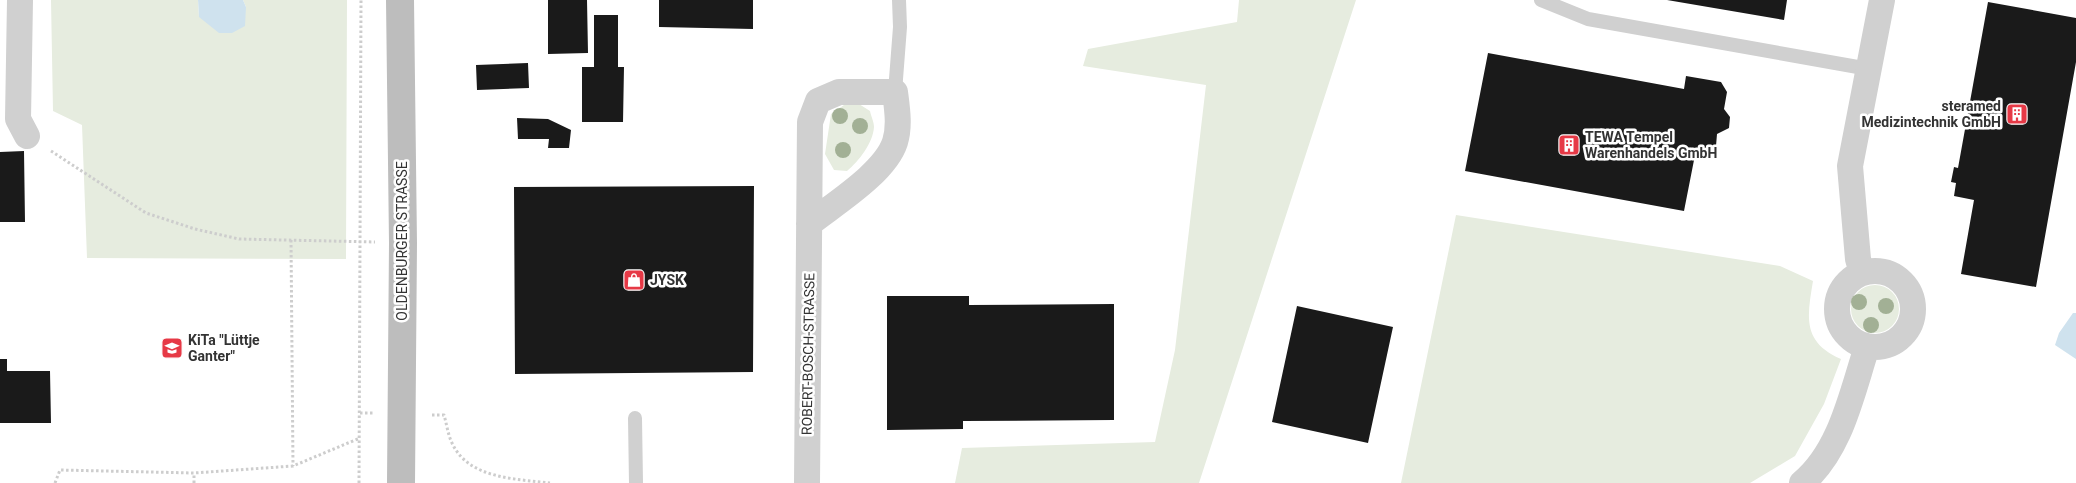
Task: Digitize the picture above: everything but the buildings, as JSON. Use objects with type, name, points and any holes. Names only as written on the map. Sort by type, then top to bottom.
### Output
[{"type":"main road","name":"OLDENBURGER STRASSE","points":[[400,0],[403,243],[401,483]]},
{"type":"street","points":[[15,127],[20,0]]},
{"type":"street","points":[[1862,273],[1858,259],[1850,166],[1882,0]]},
{"type":"street","name":"ROBERT-BOSCH-STRASSE","points":[[806,483],[810,122],[818,101],[839,92],[895,92]]},
{"type":"street","points":[[809,224],[883,163],[895,142],[898,117],[895,92]]},
{"type":"street","points":[[1875,271],[1887,273],[1898,279],[1907,288],[1912,300],[1913,313],[1903,336],[1892,343],[1880,347],[1867,347],[1856,342],[1846,334],[1840,324],[1837,312],[1838,300],[1843,288],[1851,279],[1862,273],[1875,271]]},
{"type":"street","points":[[1802,483],[1817,471],[1842,422],[1867,347]]},
{"type":"lane","points":[[895,92],[900,27],[899,0]]},
{"type":"lane","points":[[1541,0],[1588,18],[1868,69]]},
{"type":"lane","points":[[635,418],[636,483]]},
{"type":"path","points":[[360,483],[358,242],[361,0]]},
{"type":"path","points":[[15,127],[146,214],[195,230],[239,239],[403,243]]},
{"type":"path","points":[[291,240],[293,466]]},
{"type":"path","points":[[360,413],[444,415],[453,446],[470,465],[493,475],[550,483]]},
{"type":"path","points":[[55,483],[60,470],[194,473],[293,466],[360,438]]},
{"type":"path","points":[[194,473],[194,483]]},
{"type":"shaded area","points":[[51,0],[198,0],[199,17],[246,7],[243,0],[347,0],[346,259],[87,258],[82,125],[53,111]]},
{"type":"shaded area","points":[[1239,0],[1356,0],[1199,483],[955,483],[962,448],[1155,442],[1175,350],[1206,85],[1083,66],[1088,49],[1237,22]]},
{"type":"shaded area","points":[[859,104],[870,111],[874,123],[871,139],[861,157],[847,171],[834,170],[825,154],[831,114],[844,105]]},
{"type":"shaded area","points":[[1456,215],[1780,266],[1813,281],[1809,317],[1813,336],[1819,345],[1841,359],[1824,404],[1795,456],[1750,483],[1401,483]]},
{"type":"shaded area","points":[[1875,285],[1884,287],[1892,292],[1897,300],[1899,309],[1897,318],[1892,326],[1884,331],[1875,333],[1866,331],[1858,326],[1853,318],[1851,309],[1853,300],[1858,292],[1866,287]]},
{"type":"water","points":[[198,0],[243,0],[246,7],[245,26],[232,33],[219,33],[199,17]]},
{"type":"water","points":[[2073,313],[2076,313],[2076,359],[2055,345],[2059,333]]},
{"type":"place","name":"steramed Medizintechnik GmbH","points":[[2017,114]]},
{"type":"place","name":"TEWA Tempel Warenhandels GmbH","points":[[1569,145]]},
{"type":"place","name":"JYSK","points":[[634,280]]},
{"type":"place","name":"KiTa \"Lüttje Ganter\"","points":[[172,348]]}]
